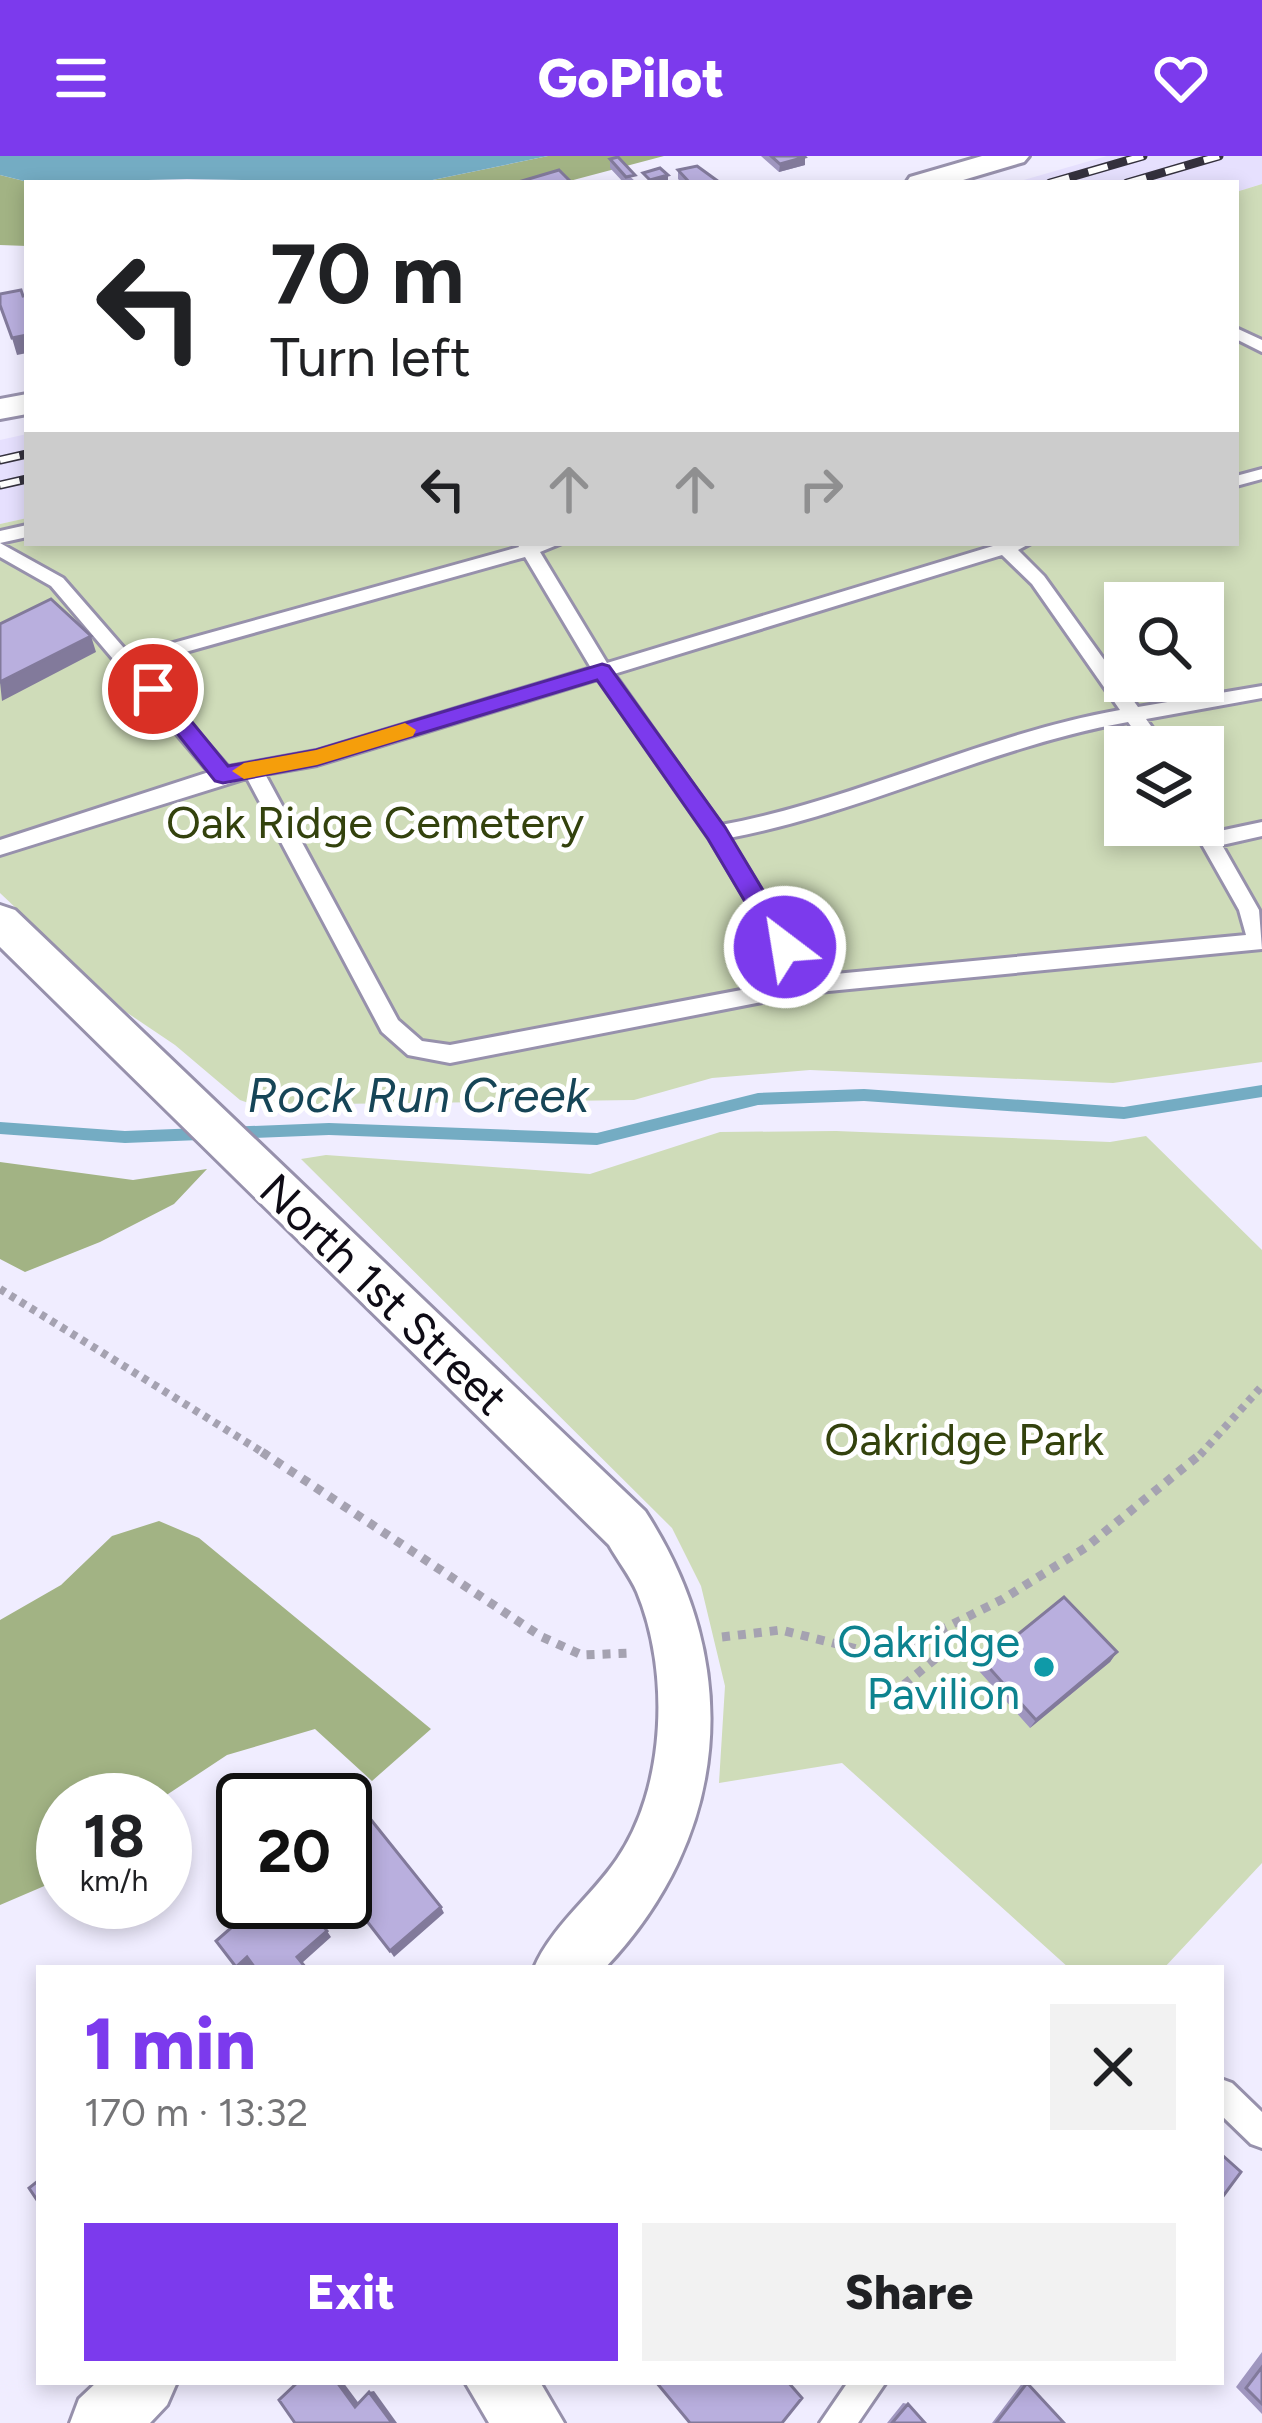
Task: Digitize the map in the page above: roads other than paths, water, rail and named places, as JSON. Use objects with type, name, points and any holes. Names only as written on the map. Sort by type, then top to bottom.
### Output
[{"type":"street","points":[[931,180],[1015,156]]},
{"type":"street","name":"North 1st Street","points":[[0,921],[627,1528],[660,1583],[678,1643],[687,1727],[680,1790],[655,1858],[606,1927],[567,1965]]},
{"type":"street","points":[[103,2423],[142,2385]]},
{"type":"street","points":[[500,2385],[531,2423]]},
{"type":"lane","points":[[130,661],[528,546],[602,671],[716,833],[808,985]]},
{"type":"lane","points":[[0,848],[223,775],[317,758],[1006,546]]},
{"type":"lane","points":[[1010,546],[1143,726]]},
{"type":"lane","points":[[0,549],[57,582],[130,661],[223,775]]},
{"type":"lane","points":[[716,833],[781,820],[1075,725],[1262,692]]},
{"type":"lane","points":[[252,769],[390,1026],[416,1049],[451,1054],[808,985],[1260,942],[1249,910],[1213,846]]},
{"type":"lane","points":[[1224,832],[1262,830]]},
{"type":"lane","points":[[1224,2097],[1262,2133]]},
{"type":"lane","points":[[837,2423],[867,2385]]},
{"type":"water","points":[[0,156],[548,156],[432,180],[24,181],[0,175]]},
{"type":"waterway","name":"Rock Run Creek","points":[[0,1128],[125,1137],[329,1129],[597,1139],[758,1099],[864,1095],[1124,1113],[1262,1091]]},
{"type":"railway","points":[[1060,180],[1143,156]]},
{"type":"railway","points":[[1137,180],[1219,156]]},
{"type":"railway","points":[[0,460],[24,455]]},
{"type":"railway","points":[[0,485],[24,480]]},
{"type":"place","name":"Oakridge Pavilion","points":[[1044,1667]]},
{"type":"park label","name":"Oak Ridge Cemetery","points":[[375,822]]},
{"type":"park label","name":"Oakridge Park","points":[[964,1439]]}]
